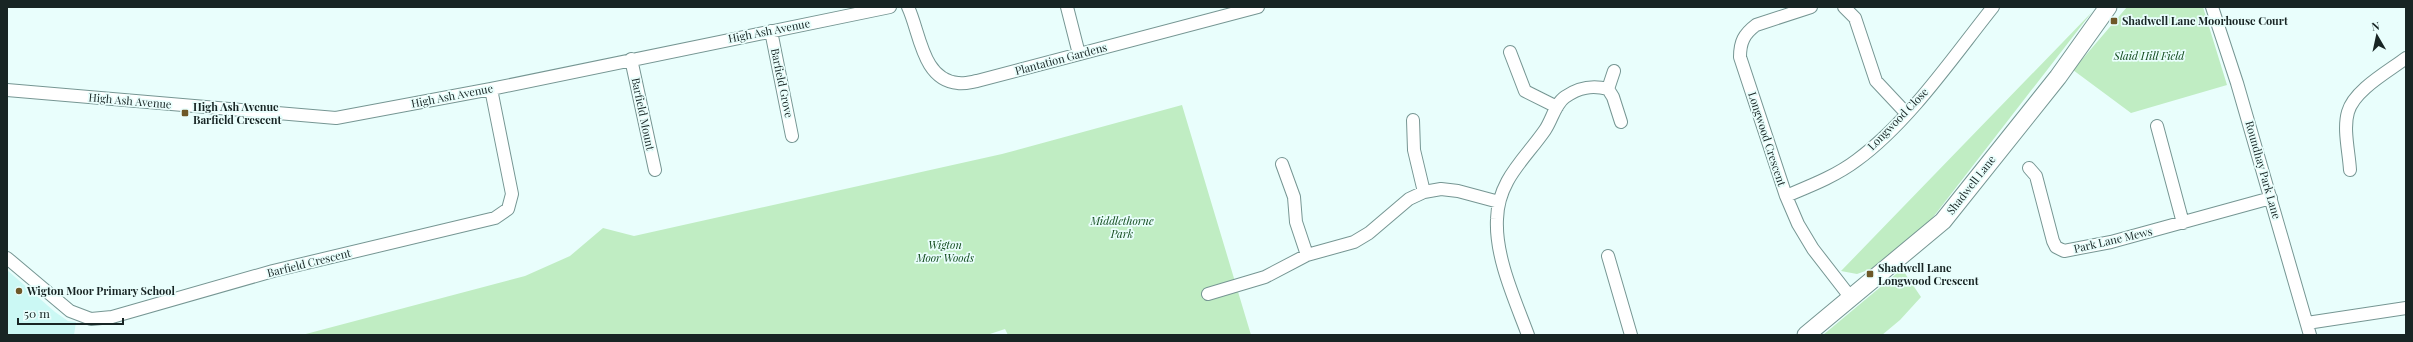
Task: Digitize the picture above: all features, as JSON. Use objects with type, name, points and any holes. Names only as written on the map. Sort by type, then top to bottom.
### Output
[{"type":"street","name":"High Ash Avenue","points":[[7,90],[336,118],[491,89],[631,59],[890,7]]},
{"type":"street","name":"Plantation Gardens","points":[[908,7],[928,65],[944,78],[958,84],[977,81],[1079,54],[1218,12],[1258,7]]},
{"type":"street","points":[[1067,7],[1079,54]]},
{"type":"street","name":"Longwood Crescent","points":[[1811,7],[1797,9],[1756,25],[1743,38],[1740,47],[1740,57],[1786,196],[1798,224],[1813,249],[1851,298]]},
{"type":"street","points":[[1844,7],[1855,18],[1876,81],[1906,114]]},
{"type":"street","name":"Shadwell Lane","points":[[1806,335],[1942,221],[2058,77],[2108,7]]},
{"type":"street","name":"Roundhay Park Lane","points":[[2212,7],[2271,198],[2308,329]]},
{"type":"street","name":"Longwood Close","points":[[1786,196],[1829,177],[1857,161],[1906,114],[1989,9]]},
{"type":"street","name":"Barfield Grove","points":[[771,31],[792,136]]},
{"type":"street","points":[[1510,52],[1525,91],[1557,107]]},
{"type":"street","points":[[2350,170],[2347,123],[2352,102],[2359,93],[2406,58]]},
{"type":"street","name":"Barfield Mount","points":[[631,59],[655,170]]},
{"type":"street","points":[[1608,89],[1614,71]]},
{"type":"street","points":[[1528,335],[1508,283],[1499,242],[1496,219],[1499,202],[1511,173],[1544,132],[1557,107],[1564,98],[1576,90],[1594,86],[1608,89],[1613,97],[1621,122]]},
{"type":"street","name":"Barfield Crescent","points":[[7,258],[70,311],[91,319],[105,318],[273,271],[495,218],[508,209],[512,194],[491,89]]},
{"type":"street","points":[[1413,120],[1414,150],[1424,192]]},
{"type":"street","points":[[2157,126],[2183,223]]},
{"type":"street","points":[[1282,164],[1294,197],[1296,222],[1307,255]]},
{"type":"street","name":"Park Lane Mews","points":[[2029,168],[2036,176],[2053,241],[2056,247],[2064,251],[2111,242],[2271,198]]},
{"type":"street","points":[[1208,294],[1265,277],[1307,255],[1354,242],[1369,233],[1409,199],[1424,192],[1440,190],[1458,192],[1499,202]]},
{"type":"street","points":[[1608,256],[1631,335]]},
{"type":"street","points":[[2308,329],[2406,308]]},
{"type":"shaded area","name":"Wigton Moor Primary School","points":[[7,270],[55,312],[68,321],[76,322],[74,335],[7,335]]},
{"type":"green space","name":"Slaid Hill Field","points":[[2127,7],[2203,7],[2227,85],[2131,113],[2073,70]]},
{"type":"green space","points":[[2092,12],[1927,225],[1871,269],[1857,274],[1841,271]]},
{"type":"green space","name":"Wigton Moor Woods","points":[[1182,105],[1251,335],[1008,335],[1005,329],[987,335],[302,335],[525,276],[570,256],[603,228],[634,236],[1002,154]]},
{"type":"green space","points":[[1902,269],[1921,297],[1900,320],[1882,335],[1823,335]]},
{"type":"place","name":"Shadwell Lane Moorhouse Court","points":[[2114,21]]},
{"type":"place","name":"High Ash Avenue Barfield Crescent","points":[[185,113]]},
{"type":"place","name":"Shadwell Lane Longwood Crescent","points":[[1870,274]]},
{"type":"place","name":"Wigton Moor Primary School","points":[[19,291]]},
{"type":"park label","name":"Middlethorne Park","points":[[1122,227]]}]
